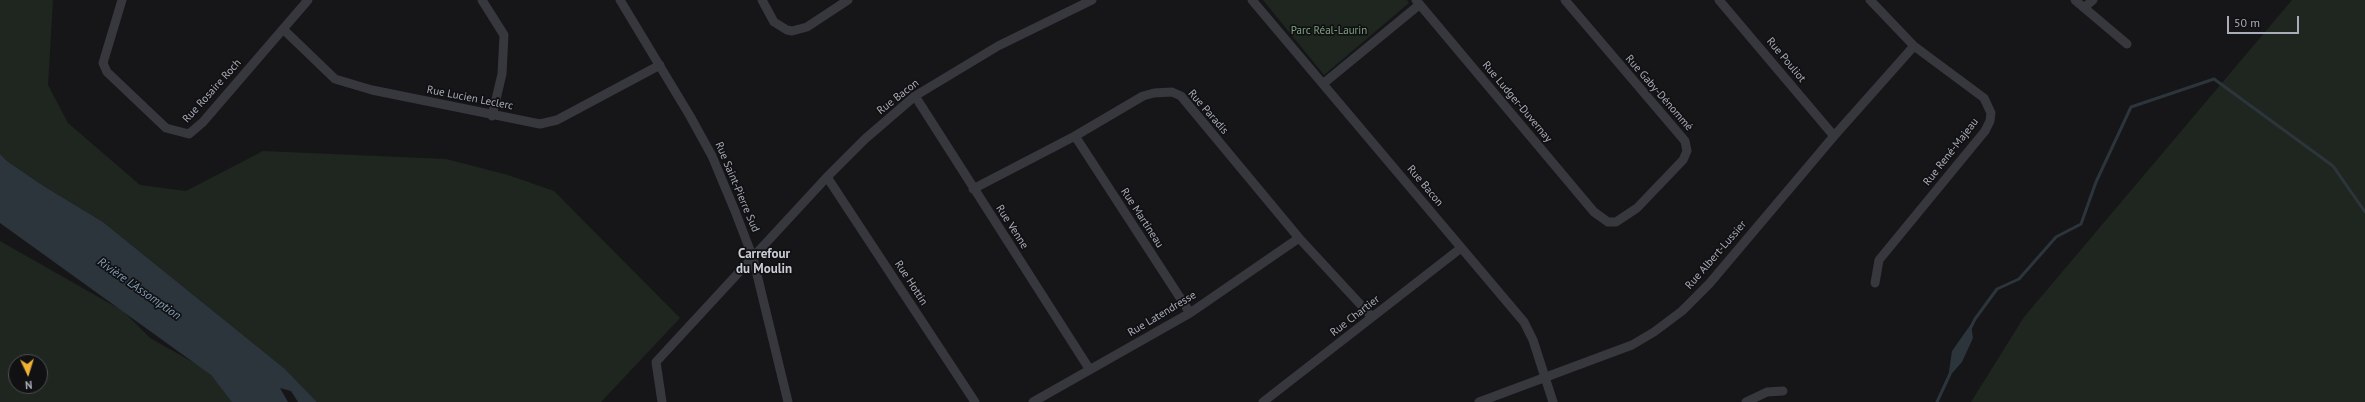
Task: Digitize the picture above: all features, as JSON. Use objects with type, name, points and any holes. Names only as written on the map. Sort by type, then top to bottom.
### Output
[{"type":"street","name":"Rue Rosaire Roch","points":[[122,0],[103,62],[107,72],[166,128],[189,134],[203,122],[308,0]]},
{"type":"street","points":[[482,0],[504,35],[502,74],[492,116]]},
{"type":"street","name":"Rue Saint-Pierre Sud","points":[[620,0],[660,65],[712,156],[753,258],[788,402]]},
{"type":"street","points":[[762,0],[774,22],[787,30],[807,27],[848,0]]},
{"type":"street","name":"Rue Bacon","points":[[662,402],[656,362],[827,177],[865,139],[914,96],[998,46],[1092,0]]},
{"type":"street","name":"Rue Bacon","points":[[1252,0],[1324,83],[1524,322],[1533,340],[1553,402]]},
{"type":"street","name":"Rue Gaby-Dénommé","points":[[1565,0],[1685,141],[1687,151],[1683,160],[1637,208],[1616,222],[1608,222],[1602,219]]},
{"type":"street","name":"Rue Pouliot","points":[[1719,0],[1834,136]]},
{"type":"street","name":"Rue René-Majeau","points":[[1870,0],[1914,46],[1984,98],[1990,108],[1990,121],[1985,130],[1879,260],[1875,283]]},
{"type":"street","points":[[2075,0],[2127,44]]},
{"type":"street","points":[[2084,8],[2093,0]]},
{"type":"street","points":[[1324,83],[1418,2]]},
{"type":"street","name":"Rue Ludger-Duvernay","points":[[1418,2],[1602,219]]},
{"type":"street","name":"Rue Lucien Leclerc","points":[[283,30],[335,79],[372,90],[492,116],[540,124],[557,120],[660,65]]},
{"type":"street","name":"Rue Albert-Lussier","points":[[1479,402],[1632,345],[1654,332],[1682,311],[1709,284],[1834,136],[1914,46]]},
{"type":"street","name":"Rue Paradis","points":[[972,188],[1075,136],[1144,96],[1164,92],[1177,94],[1190,106],[1299,238],[1372,317]]},
{"type":"street","name":"Rue Venne","points":[[914,96],[1090,370]]},
{"type":"street","name":"Rue Martineau","points":[[1075,136],[1190,313]]},
{"type":"street","name":"Rue Hottin","points":[[827,177],[975,402]]},
{"type":"street","name":"Rue Latendresse","points":[[1032,402],[1190,313],[1299,238]]},
{"type":"street","name":"Rue Chartier","points":[[1263,402],[1461,248]]},
{"type":"street","points":[[1746,402],[1767,392],[1783,391]]},
{"type":"green space","points":[[0,0],[53,0],[48,85],[68,123],[140,185],[186,191],[263,151],[446,159],[508,175],[554,191],[680,318],[601,402],[317,402],[285,369],[103,222],[42,185],[7,161],[0,154]]},
{"type":"green space","name":"Parc Réal-Laurin","points":[[1263,0],[1407,0],[1409,3],[1324,75]]},
{"type":"green space","points":[[2292,0],[2365,0],[2365,402],[1971,402],[2024,317]]},
{"type":"green space","points":[[0,241],[123,311],[150,338],[205,369],[237,402],[0,402]]},
{"type":"water","name":"Rivière L'Assomption","points":[[0,154],[7,161],[42,185],[103,222],[285,369],[317,402],[298,402],[291,391],[280,388],[288,402],[232,402],[211,375],[0,223]]},
{"type":"water","points":[[1971,324],[1973,338],[1962,362],[1948,378],[1952,351]]},
{"type":"waterway","points":[[1970,329],[1975,319],[1997,289],[2019,279],[2056,237],[2081,224],[2096,182],[2131,107],[2214,79],[2333,166],[2365,212]]},
{"type":"waterway","points":[[1937,402],[1950,374]]},
{"type":"district","name":"Carrefour du Moulin","points":[[764,262]]}]
